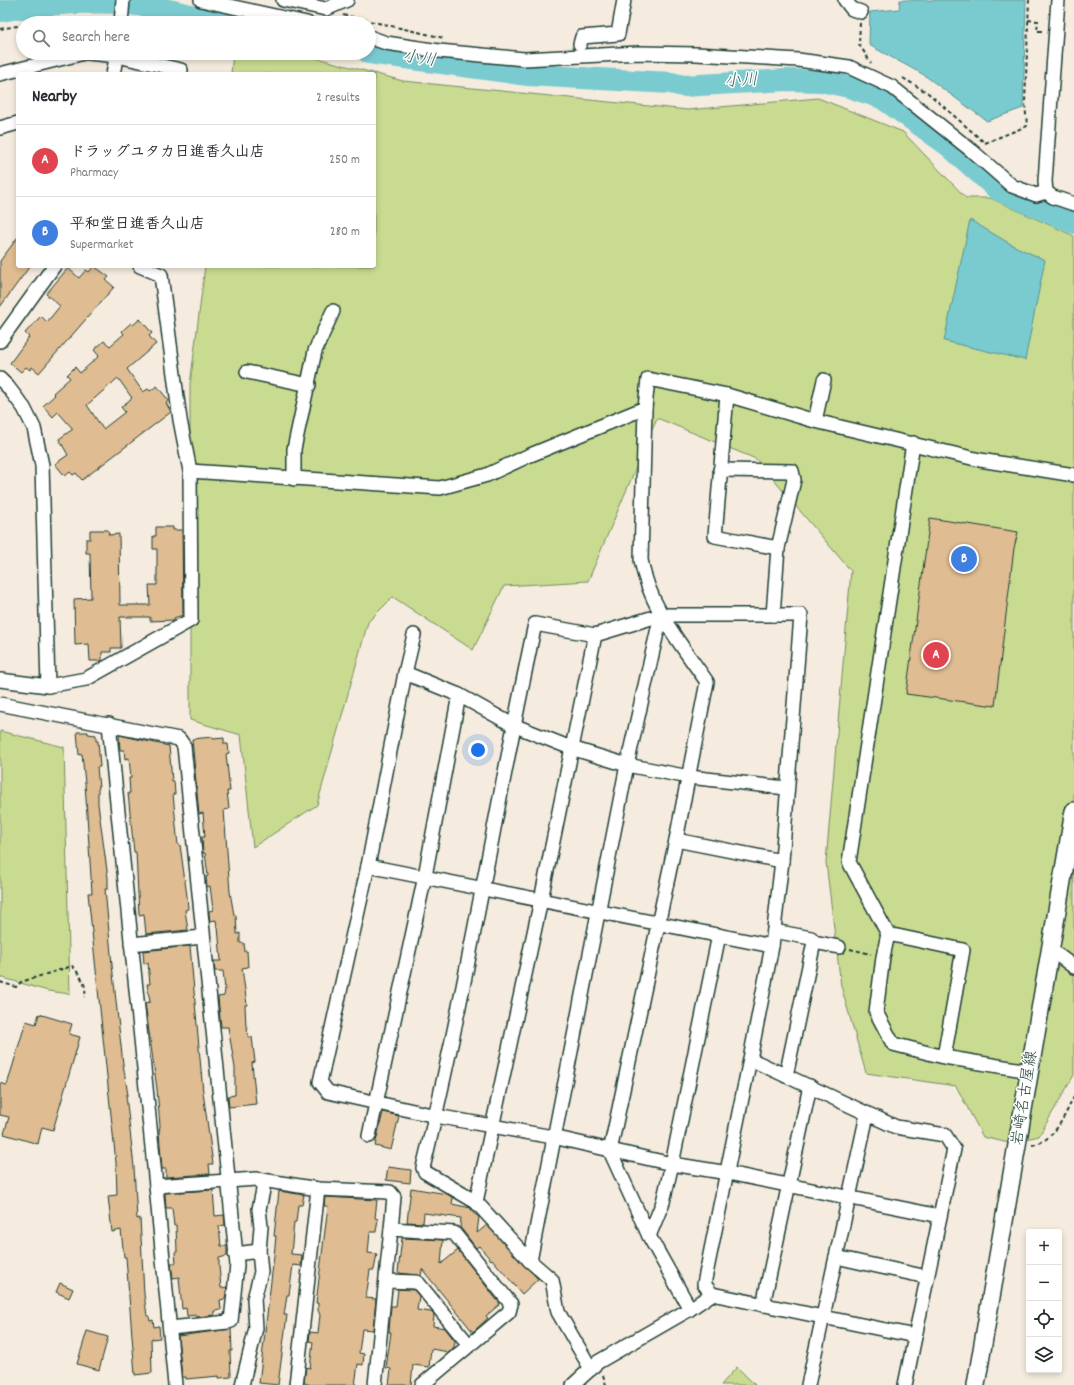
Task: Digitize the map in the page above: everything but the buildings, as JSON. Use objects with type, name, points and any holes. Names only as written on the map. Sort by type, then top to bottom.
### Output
[{"type":"main road","name":"岩崎名古屋線","points":[[976,1385],[1074,811]]},
{"type":"street","points":[[122,16],[123,0]]},
{"type":"street","points":[[201,0],[275,16]]},
{"type":"street","points":[[283,0],[326,9],[346,0]]},
{"type":"street","points":[[580,44],[582,37],[618,34],[624,0]]},
{"type":"street","points":[[845,0],[852,9],[861,12]]},
{"type":"street","points":[[1046,192],[1045,181],[1058,0]]},
{"type":"street","points":[[376,39],[438,51],[524,59],[639,54],[696,54],[798,60],[849,67],[892,88],[960,141],[1012,186],[1036,194],[1046,192],[1053,197],[1074,204]]},
{"type":"street","points":[[0,74],[56,60]]},
{"type":"street","points":[[113,72],[116,60]]},
{"type":"street","points":[[138,60],[181,70],[180,72]]},
{"type":"street","points":[[0,128],[16,124]]},
{"type":"street","points":[[0,341],[53,268]]},
{"type":"street","points":[[0,680],[48,686],[86,679],[191,620],[190,471],[180,420],[163,270],[152,268]]},
{"type":"street","points":[[294,479],[294,449],[309,385],[315,351],[333,311]]},
{"type":"street","points":[[247,372],[309,385]]},
{"type":"street","points":[[0,379],[24,408],[34,428],[42,465],[48,686]]},
{"type":"street","points":[[690,1309],[649,1236],[610,1151],[659,924],[707,682],[661,615],[644,580],[640,560],[645,408],[648,379],[727,395],[815,421],[980,460],[1074,475]]},
{"type":"street","points":[[815,421],[824,380]]},
{"type":"street","points":[[727,395],[715,536],[778,548]]},
{"type":"street","points":[[190,471],[440,488],[487,475],[528,456],[645,408]]},
{"type":"street","points":[[913,444],[849,862],[888,934],[883,957],[876,1012],[893,1044],[944,1057],[1029,1071]]},
{"type":"street","points":[[720,470],[792,471],[794,480],[778,548],[773,615]]},
{"type":"street","points":[[530,1261],[553,1137],[599,913],[627,765],[661,615]]},
{"type":"street","points":[[591,1369],[558,1312],[552,1280],[530,1261],[476,1202],[425,1172],[423,1168],[436,1116],[483,889],[513,725],[535,624],[595,635],[661,615],[801,615],[786,788],[782,861],[772,946],[728,1173],[704,1284],[712,1294],[915,1336]]},
{"type":"street","points":[[414,635],[405,673],[368,866],[320,1082],[328,1092],[493,1128],[553,1137],[672,1164],[728,1173],[849,1199],[940,1216]]},
{"type":"street","points":[[476,1202],[541,900],[595,635]]},
{"type":"street","points":[[405,673],[459,695],[513,725],[571,748],[627,765],[689,777],[786,788]]},
{"type":"street","points":[[369,1136],[425,876],[459,695]]},
{"type":"street","points":[[0,704],[109,724],[179,739],[182,743],[229,1181],[237,1276],[231,1321],[170,1328]]},
{"type":"street","points":[[109,724],[175,1385]]},
{"type":"street","points":[[676,840],[782,861]]},
{"type":"street","points":[[368,866],[425,876],[599,913],[772,946]]},
{"type":"street","points":[[774,931],[811,938],[814,942],[840,947]]},
{"type":"street","points":[[888,934],[963,950],[944,1057]]},
{"type":"street","points":[[649,1236],[663,1202],[672,1164],[719,935]]},
{"type":"street","points":[[131,944],[203,937]]},
{"type":"street","points":[[786,1076],[814,942]]},
{"type":"street","points":[[1051,950],[1074,967]]},
{"type":"street","points":[[750,1059],[810,1086],[867,1115],[896,1127],[945,1135],[954,1148],[905,1385]]},
{"type":"street","points":[[763,1305],[787,1186],[810,1086]]},
{"type":"street","points":[[808,1385],[867,1115]]},
{"type":"street","points":[[156,1186],[256,1179],[318,1188],[390,1192],[394,1197],[375,1385]]},
{"type":"street","points":[[242,1385],[256,1328],[254,1299],[261,1272],[258,1251],[261,1227],[259,1209],[263,1190],[262,1181]]},
{"type":"street","points":[[296,1385],[318,1188]]},
{"type":"street","points":[[391,1229],[454,1233],[511,1304],[509,1312],[422,1385]]},
{"type":"street","points":[[235,1254],[258,1251]]},
{"type":"street","points":[[836,1258],[927,1277]]},
{"type":"street","points":[[386,1281],[416,1282],[419,1284],[469,1345]]},
{"type":"street","points":[[573,1385],[598,1362],[690,1309],[712,1294]]},
{"type":"path","points":[[902,77],[928,94],[985,143],[1027,126],[1025,103],[1029,0]]},
{"type":"path","points":[[326,9],[345,16]]},
{"type":"path","points":[[861,12],[859,44],[871,63],[877,66]]},
{"type":"path","points":[[1028,20],[1038,21],[1037,31],[1055,31]]},
{"type":"path","points":[[376,23],[447,38]]},
{"type":"path","points":[[0,29],[16,26]]},
{"type":"path","points":[[840,947],[883,957]]},
{"type":"path","points":[[0,982],[16,987],[21,982],[72,966],[85,985],[86,992],[84,997]]},
{"type":"path","points":[[1018,1146],[1034,1145],[1047,1139],[1056,1130],[1074,1097]]},
{"type":"green space","points":[[232,60],[324,60],[369,72],[231,72]]},
{"type":"green space","points":[[376,74],[403,81],[688,110],[818,98],[903,132],[966,198],[990,198],[1074,236],[1074,1075],[1039,1136],[1009,1143],[983,1137],[956,1086],[866,1073],[841,986],[826,862],[851,571],[756,459],[657,418],[588,581],[504,586],[473,650],[393,597],[368,622],[317,805],[253,847],[241,735],[190,720],[190,385],[205,268],[376,268]]},
{"type":"green space","points":[[0,731],[64,747],[70,994],[48,991],[0,977]]},
{"type":"green space","points":[[737,1367],[755,1385],[721,1385]]},
{"type":"water","points":[[900,0],[1026,0],[1023,108],[987,121],[924,75],[869,45],[870,12],[899,9]]},
{"type":"water","points":[[970,220],[1014,246],[1045,260],[1025,360],[944,341]]},
{"type":"waterway","name":"小川","points":[[0,11],[64,4],[112,3],[140,5],[193,16]]},
{"type":"waterway","name":"小川","points":[[376,54],[528,75],[671,83],[683,86],[786,80],[821,81],[849,87],[882,98],[949,146],[998,190],[1074,223]]},
{"type":"place","name":"平和堂日進香久山店","points":[[964,559]]},
{"type":"place","name":"ドラッグユタカ日進香久山店","points":[[936,655]]}]
